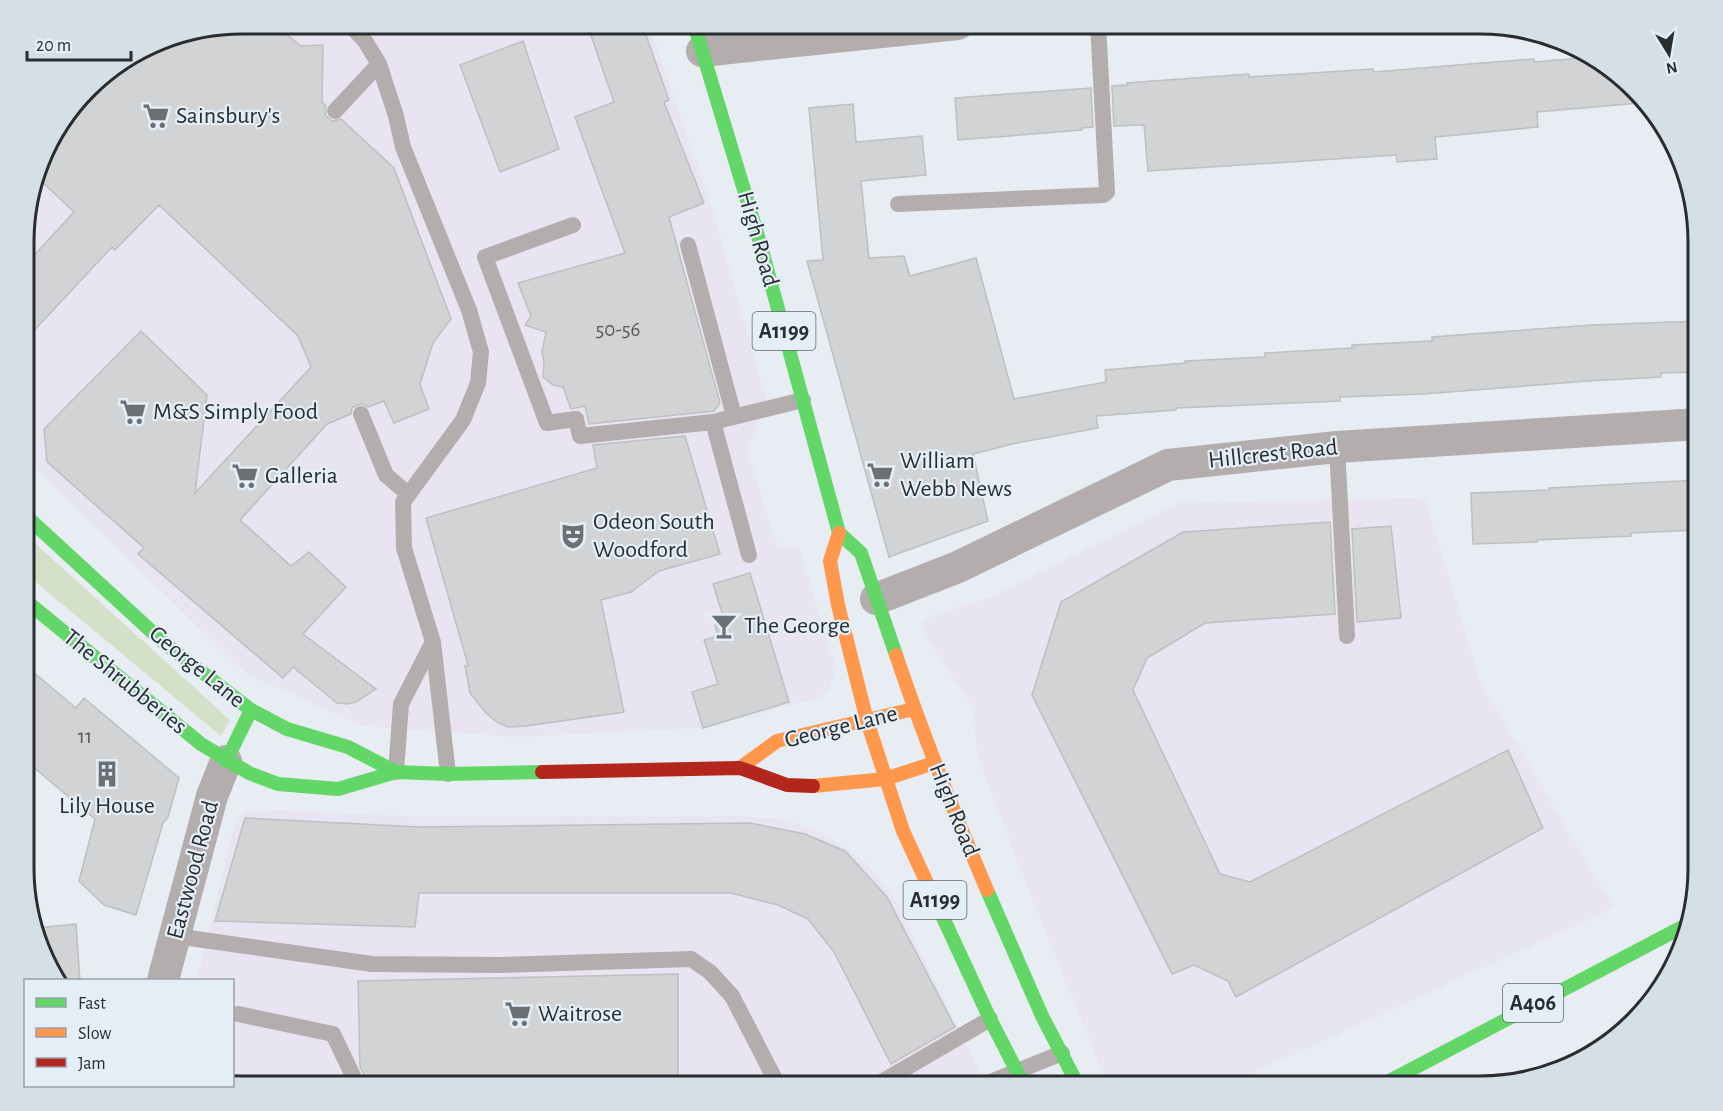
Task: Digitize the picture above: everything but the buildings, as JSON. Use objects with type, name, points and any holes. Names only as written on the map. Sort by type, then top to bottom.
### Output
[{"type":"main road","name":"High Road","points":[[698,38],[753,221],[839,533],[861,553],[914,709],[975,864],[1031,991],[1074,1076]]},
{"type":"main road","name":"George Lane","points":[[34,523],[163,642],[251,710],[286,729],[348,747],[396,772]]},
{"type":"main road","name":"A1199","points":[[839,533],[830,561],[838,605],[867,721],[885,778],[903,831],[990,1020],[1019,1076]]},
{"type":"main road","name":"The Shrubberies","points":[[34,608],[192,737],[226,762]]},
{"type":"main road","name":"George Lane","points":[[740,768],[777,741],[914,709]]},
{"type":"main road","points":[[226,762],[251,710]]},
{"type":"main road","name":"George Lane","points":[[226,762],[278,783],[338,789],[396,772],[448,774],[740,768],[787,785],[803,787],[885,778],[934,763]]},
{"type":"main road","name":"A406","points":[[1399,1076],[1679,929]]},
{"type":"street","points":[[698,38],[772,34]]},
{"type":"street","name":"Hillcrest Road","points":[[876,599],[958,567],[1168,465],[1337,447],[1688,425]]},
{"type":"street","name":"Eastwood Road","points":[[164,979],[212,796],[226,762]]},
{"type":"lane","points":[[358,34],[379,64],[396,116],[403,147],[469,310],[480,352],[478,384],[463,420],[403,502],[404,548],[433,642],[448,774]]},
{"type":"lane","points":[[898,204],[1103,195],[1107,192],[1099,34]]},
{"type":"lane","points":[[335,111],[379,64]]},
{"type":"lane","points":[[573,225],[485,257],[547,423],[576,419],[580,436],[713,422],[803,400]]},
{"type":"lane","points":[[688,245],[734,416]]},
{"type":"lane","points":[[360,414],[386,476],[408,494]]},
{"type":"lane","points":[[713,422],[749,555]]},
{"type":"lane","points":[[1337,447],[1347,636]]},
{"type":"lane","points":[[396,772],[401,704],[433,642]]},
{"type":"lane","points":[[175,936],[372,964],[502,965],[691,959],[710,972],[732,996],[773,1076]]},
{"type":"lane","points":[[238,1014],[333,1034],[353,1076]]},
{"type":"lane","points":[[892,1076],[990,1020]]},
{"type":"lane","points":[[1005,1076],[1062,1053]]},
{"type":"shaded area","points":[[243,34],[652,34],[713,211],[767,402],[748,451],[773,536],[780,546],[799,547],[836,670],[830,687],[819,698],[703,728],[515,737],[363,726],[248,675],[34,468],[36,216],[50,163],[62,139],[86,105],[105,86],[127,70],[163,50],[216,36]]},
{"type":"shaded area","points":[[1425,498],[1480,681],[1614,908],[1247,1076],[1104,1076],[1013,851],[977,753],[974,710],[924,632],[924,619],[994,596],[1177,503]]},
{"type":"shaded area","points":[[250,809],[425,817],[731,816],[785,819],[828,836],[867,864],[895,900],[982,1076],[234,1076],[234,979],[197,979],[236,819]]},
{"type":"green space","points":[[34,542],[230,720],[221,736],[34,581]]},
{"type":"traffic: fast","points":[[697,34],[760,243],[839,533],[861,553],[896,655]]},
{"type":"traffic: fast","points":[[34,523],[163,642],[251,710],[287,729],[348,747],[396,772]]},
{"type":"traffic: fast","points":[[34,608],[201,744],[249,773],[278,784],[338,789],[396,772],[448,774],[542,772]]},
{"type":"traffic: fast","points":[[226,761],[251,710]]},
{"type":"traffic: fast","points":[[927,883],[990,1019],[1019,1076]]},
{"type":"traffic: fast","points":[[987,890],[1042,1016],[1073,1076]]},
{"type":"traffic: fast","points":[[1399,1076],[1679,929]]},
{"type":"traffic: slow","points":[[839,533],[830,561],[838,605],[867,721],[903,831],[927,883]]},
{"type":"traffic: slow","points":[[896,655],[939,774],[987,890]]},
{"type":"traffic: slow","points":[[740,768],[777,741],[914,709]]},
{"type":"traffic: slow","points":[[813,786],[885,779],[934,763]]},
{"type":"traffic: jam","points":[[542,772],[740,768],[787,785],[813,786]]},
{"type":"place","name":"Sainsbury's","points":[[156,116]]},
{"type":"place","name":"M&S Simply Food","points":[[133,412]]},
{"type":"place","name":"William Webb News","points":[[880,475]]},
{"type":"place","name":"Galleria","points":[[245,476]]},
{"type":"place","name":"Odeon South Woodford","points":[[573,536]]},
{"type":"place","name":"The George","points":[[724,626]]},
{"type":"place","name":"Lily House","points":[[107,774]]},
{"type":"place","name":"Waitrose","points":[[518,1014]]}]
